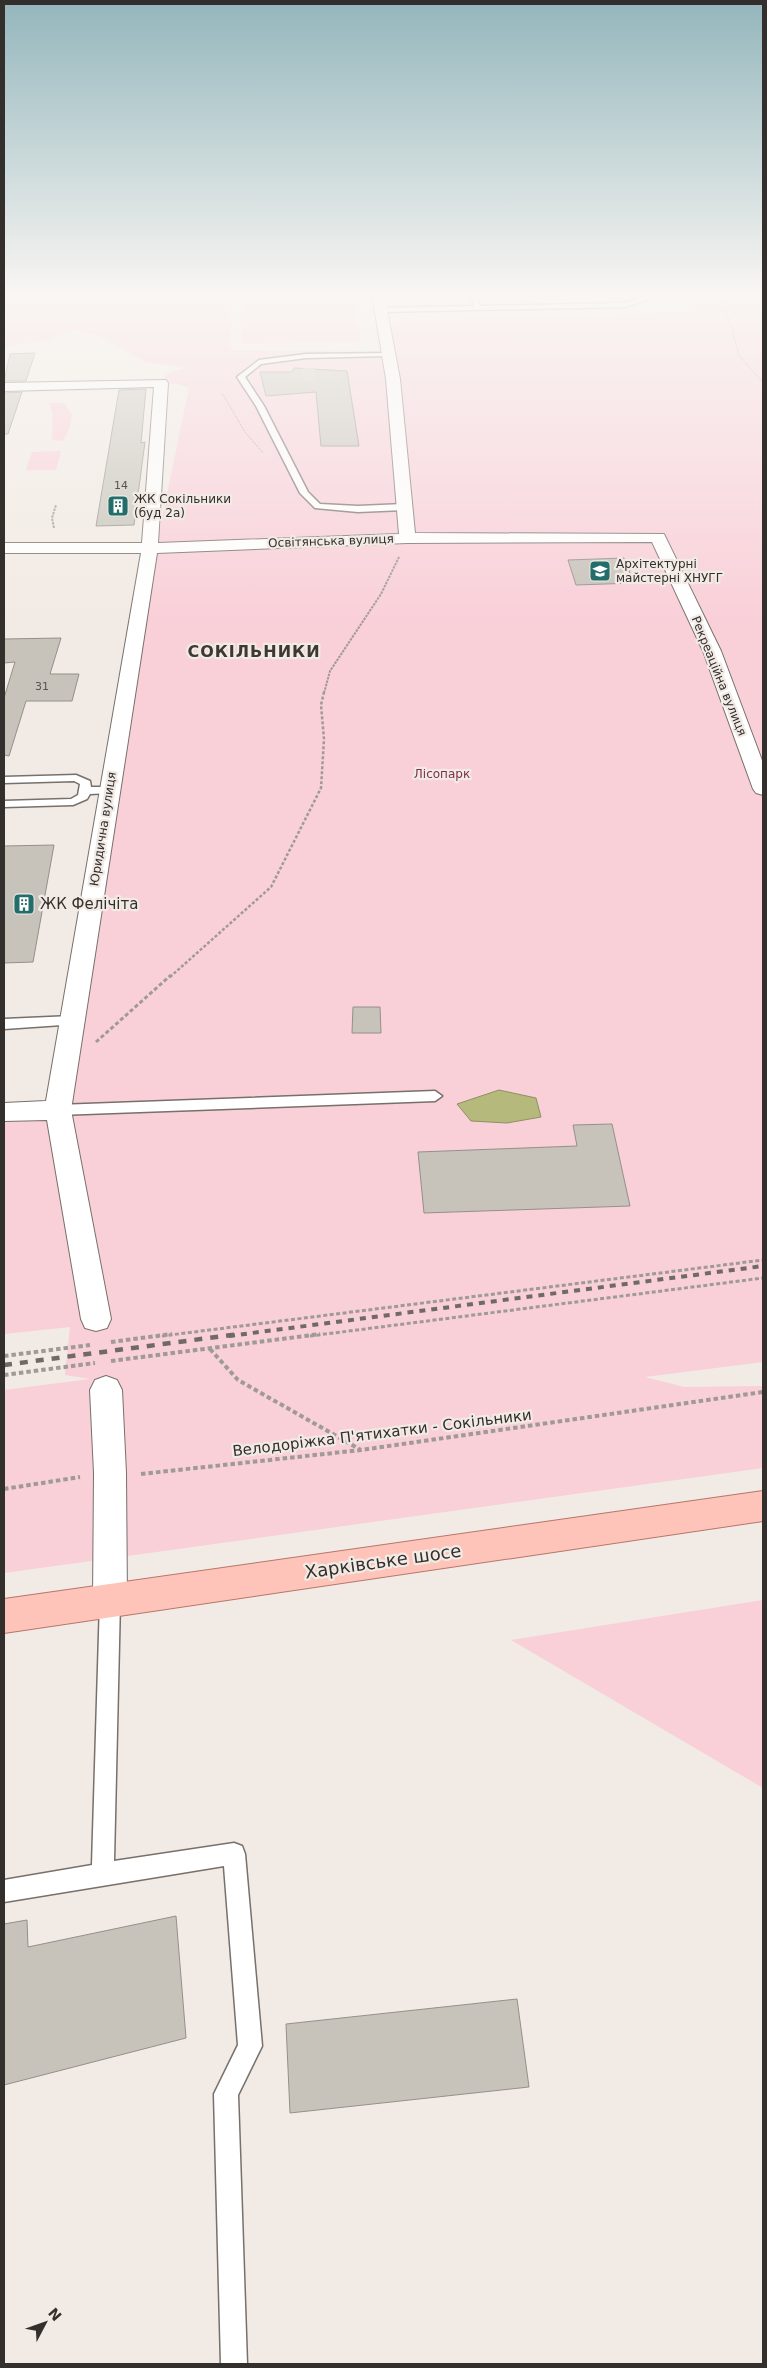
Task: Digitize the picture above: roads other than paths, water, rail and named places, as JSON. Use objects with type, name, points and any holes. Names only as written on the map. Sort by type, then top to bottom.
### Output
[{"type":"main road","name":"Харківське шосе","points":[[4,1616],[763,1506]]},
{"type":"street","name":"Юридична вулиця","points":[[96,1319],[58,1110],[150,548],[160,405]]},
{"type":"street","points":[[395,405],[407,538]]},
{"type":"street","name":"Освітянська вулиця","points":[[4,548],[150,548],[407,538],[658,538]]},
{"type":"street","name":"Рекреаційна вулиця","points":[[658,538],[712,651],[763,789]]},
{"type":"street","points":[[4,1112],[58,1110]]},
{"type":"street","points":[[105,1371],[110,1473],[110,1601]]},
{"type":"lane","points":[[259,405],[304,493],[318,506],[358,509],[404,507]]},
{"type":"lane","points":[[4,780],[76,778],[86,783],[83,797],[73,802],[4,804]]},
{"type":"lane","points":[[85,791],[110,790]]},
{"type":"lane","points":[[4,1024],[72,1021]]},
{"type":"lane","points":[[58,1110],[434,1096]]},
{"type":"lane","points":[[103,1874],[110,1601]]},
{"type":"lane","points":[[4,1891],[234,1854],[250,2046],[226,2094],[234,2364]]},
{"type":"railway","points":[[229,1336],[763,1266]]},
{"type":"railway","points":[[4,1365],[239,1334]]},
{"type":"place","name":"ЖК Сокільники (буд 2а)","points":[[118,506]]},
{"type":"place","name":"Архітектурні майстерні ХНУГГ","points":[[600,571]]},
{"type":"place","name":"ЖК Фелічіта","points":[[24,904]]},
{"type":"district","name":"СОКІЛЬНИКИ","points":[[254,651]]},
{"type":"park label","name":"Лісопарк","points":[[442,774]]}]
